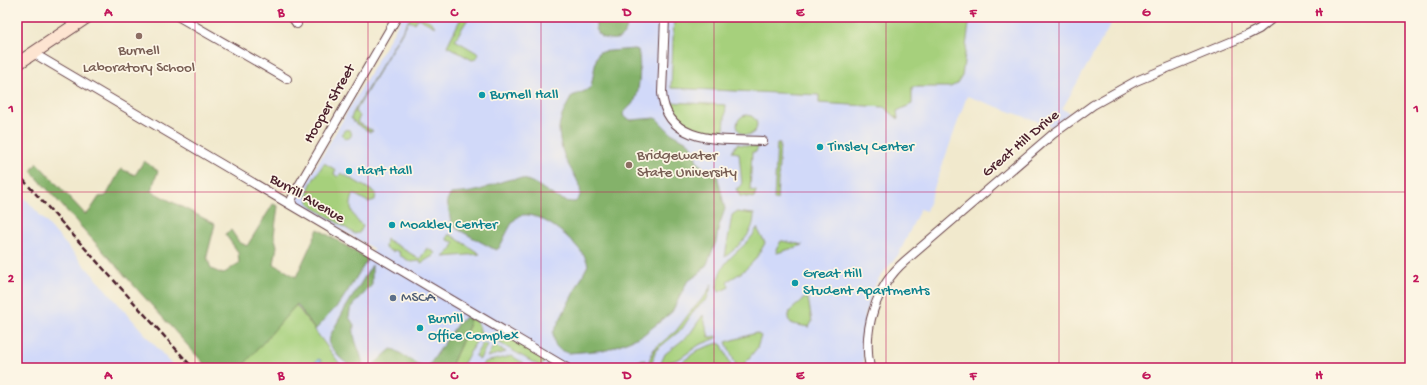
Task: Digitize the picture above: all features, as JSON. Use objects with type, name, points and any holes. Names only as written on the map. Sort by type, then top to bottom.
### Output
[{"type":"main road","points":[[17,64],[87,17]]},
{"type":"street","points":[[179,17],[287,79]]},
{"type":"street","points":[[292,17],[297,24]]},
{"type":"street","name":"Hooper Street","points":[[293,206],[291,201],[294,194],[398,17]]},
{"type":"street","points":[[665,17],[662,93],[664,104],[669,116],[679,126],[697,136],[763,141]]},
{"type":"street","name":"Great Hill Drive","points":[[870,368],[869,337],[874,310],[884,285],[895,270],[905,261],[1053,134],[1081,113],[1136,81],[1246,36],[1259,29],[1274,17]]},
{"type":"street","name":"Burrill Avenue","points":[[33,53],[273,196],[293,206],[567,368]]},
{"type":"shaded area","name":"Bridgewater State University","points":[[402,17],[1115,17],[1062,109],[1070,113],[1053,127],[967,96],[926,211],[920,209],[899,254],[879,278],[872,292],[865,316],[862,338],[864,368],[212,368],[266,260],[340,303],[374,249],[295,203]]},
{"type":"shaded area","points":[[17,189],[175,368],[17,368]]},
{"type":"green space","points":[[411,17],[421,18],[428,20],[435,27],[418,18],[414,23],[408,21]]},
{"type":"green space","points":[[469,17],[455,40],[479,54],[476,59],[472,60],[447,46],[461,18]]},
{"type":"green space","points":[[596,17],[628,17],[624,34],[615,39],[601,37],[596,29]]},
{"type":"green space","points":[[674,17],[970,17],[962,76],[957,84],[950,87],[912,87],[912,104],[897,111],[898,119],[884,107],[819,103],[819,95],[671,88]]},
{"type":"green space","points":[[392,48],[355,112],[360,116],[357,122],[373,131],[370,132],[356,124],[351,118]]},
{"type":"green space","points":[[634,49],[638,50],[640,61],[638,89],[634,102],[623,114],[624,117],[631,120],[656,118],[671,133],[691,144],[697,161],[704,169],[717,174],[725,209],[719,226],[716,242],[707,264],[700,273],[687,282],[672,312],[643,335],[607,350],[568,353],[560,350],[555,345],[553,333],[588,265],[579,248],[560,230],[537,217],[527,215],[516,218],[510,226],[499,248],[496,250],[457,229],[451,222],[447,200],[451,194],[481,190],[511,179],[523,179],[536,184],[561,199],[575,202],[579,197],[580,192],[577,179],[566,160],[561,145],[559,128],[562,115],[572,96],[591,87],[599,52]]},
{"type":"green space","points":[[671,102],[726,105],[724,130],[718,134],[710,134],[692,128],[683,123],[676,116],[672,109]]},
{"type":"green space","points":[[743,115],[751,115],[757,121],[757,129],[751,135],[743,135],[737,129],[737,121]]},
{"type":"green space","points":[[345,130],[349,130],[351,134],[349,138],[345,138],[343,136],[343,132]]},
{"type":"green space","points":[[777,143],[780,143],[777,200],[774,200]]},
{"type":"green space","points":[[737,144],[758,147],[756,152],[752,152],[750,190],[756,191],[754,198],[740,196],[736,189],[742,185],[739,153],[732,152]]},
{"type":"green space","points":[[144,161],[158,171],[151,191],[215,224],[207,256],[211,269],[223,274],[239,263],[238,252],[225,234],[231,230],[239,242],[247,246],[273,204],[278,206],[274,235],[277,246],[274,264],[296,277],[318,229],[368,259],[340,303],[315,330],[297,304],[241,368],[208,368],[31,171],[37,163],[85,214],[89,212],[99,197],[106,196],[121,169],[135,175]]},
{"type":"green space","points":[[324,163],[336,170],[334,174],[338,177],[341,173],[376,193],[375,200],[368,202],[354,194],[351,208],[356,219],[363,226],[360,232],[355,234],[310,205],[308,194],[311,183]]},
{"type":"green space","points":[[736,212],[754,214],[752,227],[749,233],[736,248],[725,257],[732,215]]},
{"type":"green space","points":[[757,228],[765,243],[761,250],[750,265],[727,281],[729,287],[719,292],[717,287],[719,275],[722,269],[730,258],[749,240]]},
{"type":"green space","points":[[448,235],[451,235],[480,254],[443,257],[453,247],[454,242],[447,240]]},
{"type":"green space","points":[[386,239],[420,259],[427,248],[435,253],[433,256],[421,263],[420,261],[411,262],[399,255],[400,253],[395,250],[393,252],[385,248]]},
{"type":"green space","points":[[781,241],[803,245],[777,253],[776,250]]},
{"type":"green space","points":[[372,265],[372,285],[350,310],[349,317],[354,325],[355,341],[363,366],[361,368],[352,368],[339,357],[329,344],[330,336]]},
{"type":"green space","points":[[712,284],[707,299],[695,309],[682,329],[656,350],[650,368],[648,368],[648,363],[654,349],[676,331],[691,311],[705,296]]},
{"type":"green space","points":[[805,298],[808,298],[812,322],[809,327],[792,324],[788,319],[790,311]]},
{"type":"green space","points":[[296,305],[343,368],[240,368]]},
{"type":"green space","points":[[703,315],[709,337],[717,336],[717,338],[699,345],[679,359],[660,365],[665,354],[689,335]]},
{"type":"green space","points":[[466,317],[470,318],[469,326],[450,368],[370,368],[391,349],[422,367],[428,367],[458,323]]},
{"type":"green space","points":[[470,318],[477,322],[481,333],[461,368],[450,368],[469,326]]},
{"type":"green space","points":[[756,333],[761,336],[757,348],[741,368],[737,368],[726,342]]},
{"type":"green space","points":[[506,336],[545,360],[541,367],[498,342],[501,337]]},
{"type":"green space","points":[[483,343],[487,345],[480,359],[475,356]]},
{"type":"green space","points":[[718,343],[722,345],[732,368],[681,368],[682,362],[698,350]]},
{"type":"green space","points":[[494,345],[506,352],[487,357]]},
{"type":"green space","points":[[512,356],[531,368],[509,368],[502,364],[500,368],[481,368],[484,362]]},
{"type":"green space","points":[[643,359],[645,360],[644,368],[626,368]]},
{"type":"water","points":[[318,359],[321,360],[320,368],[311,368]]},
{"type":"railway","points":[[17,173],[193,368]]},
{"type":"place","name":"Burnell Laboratory School","points":[[139,36]]},
{"type":"place","name":"Burnell Hall","points":[[482,95]]},
{"type":"place","name":"Tinsley Center","points":[[820,147]]},
{"type":"place","name":"Bridgewater State University","points":[[629,165]]},
{"type":"place","name":"Hart Hall","points":[[349,171]]},
{"type":"place","name":"Moakley Center","points":[[392,225]]},
{"type":"place","name":"Great Hill Student Apartments","points":[[795,283]]},
{"type":"place","name":"MSCA","points":[[393,298]]},
{"type":"place","name":"Burrill Office Complex","points":[[420,328]]}]
